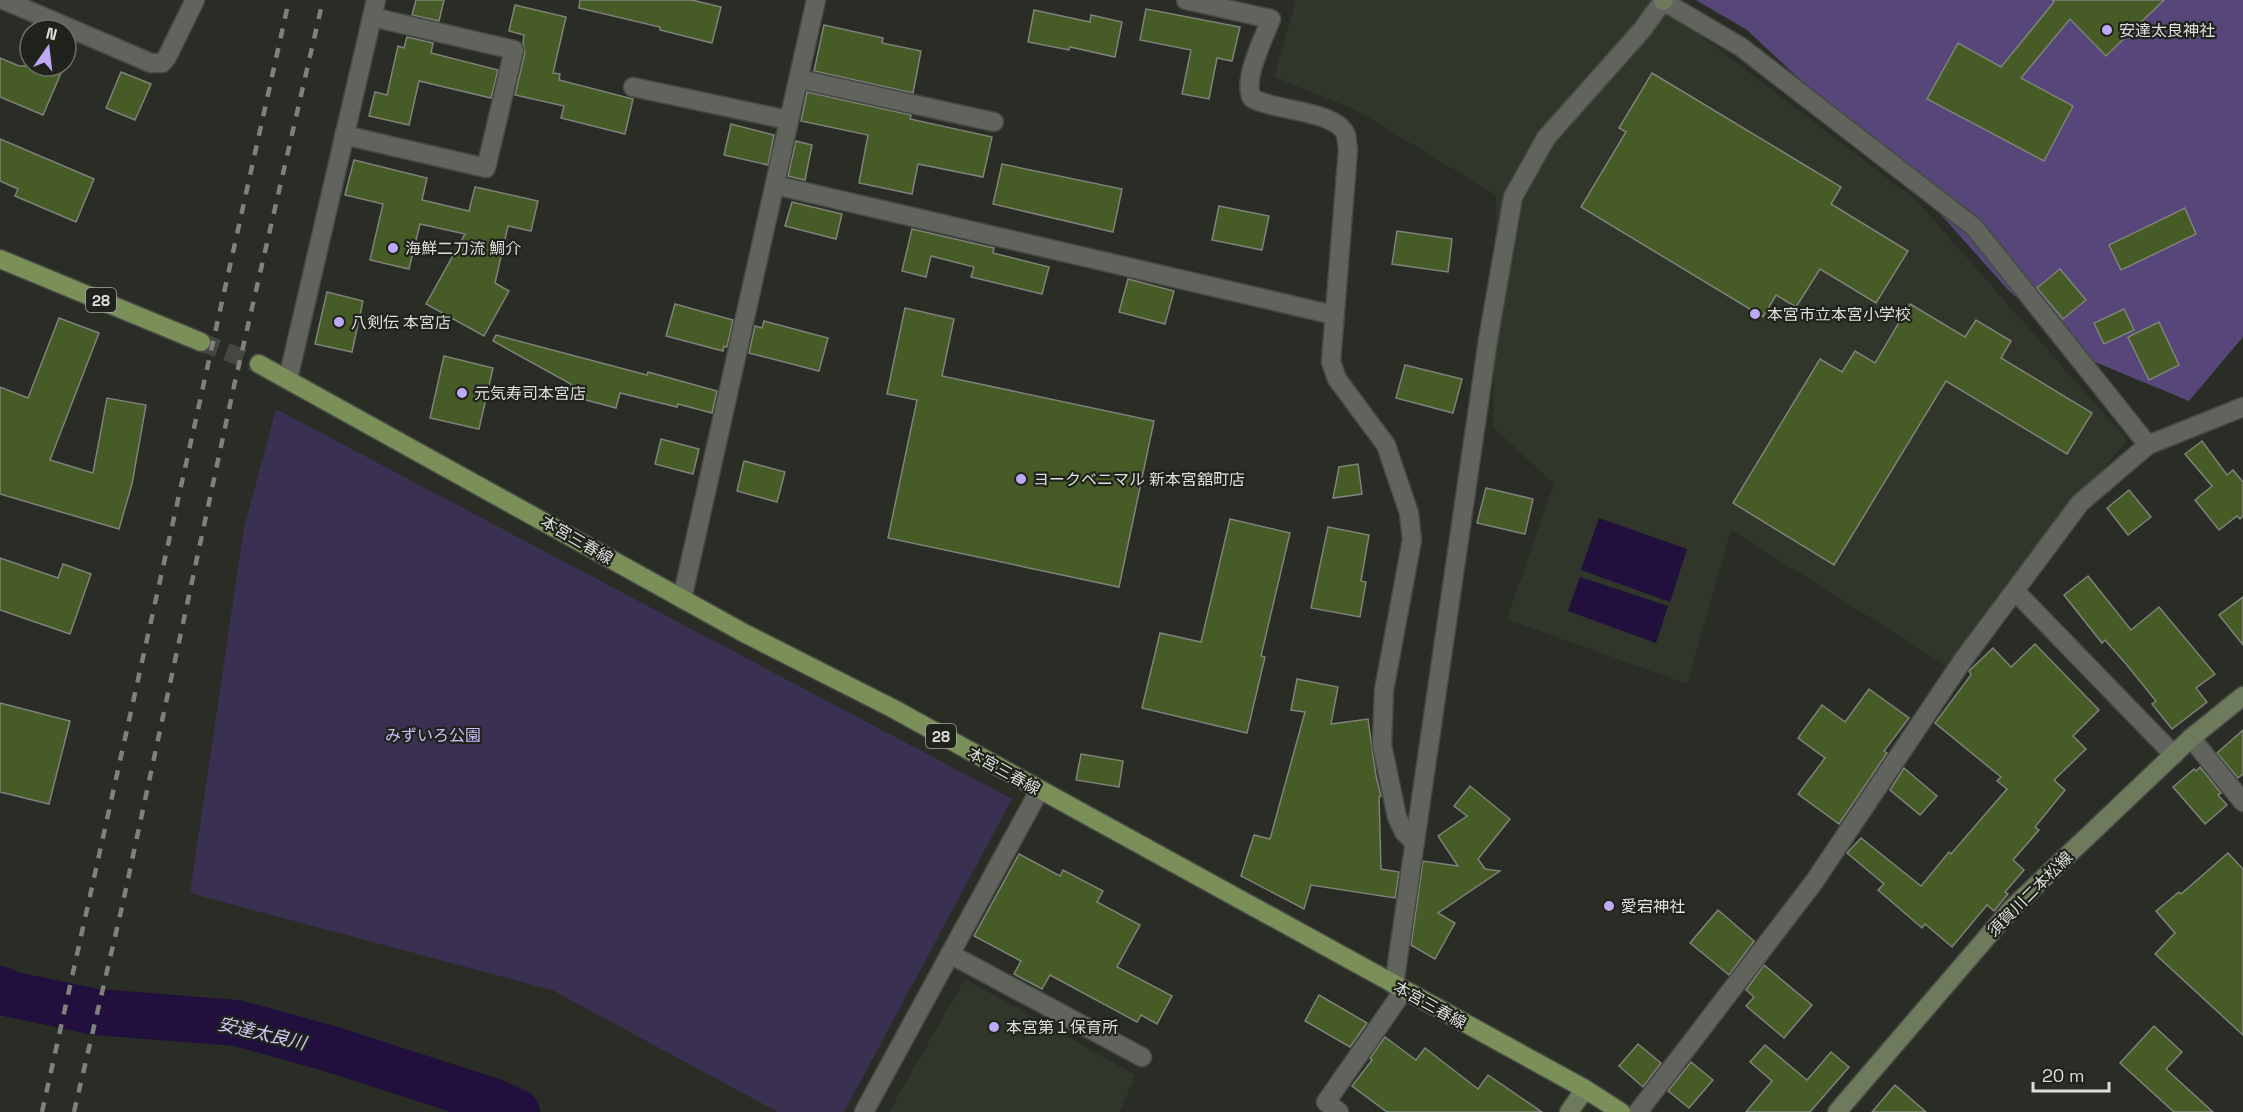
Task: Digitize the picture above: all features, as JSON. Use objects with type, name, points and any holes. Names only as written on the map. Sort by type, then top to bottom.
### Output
[{"type":"main road","name":"28","points":[[0,259],[201,342]]},
{"type":"main road","name":"本宮三春線","points":[[259,364],[744,633],[892,708],[1039,791],[1585,1089],[1621,1112]]},
{"type":"main road","name":"須賀川二本松線","points":[[1837,1112],[2011,909],[2191,738],[2243,696]]},
{"type":"main road","points":[[1569,1112],[1585,1089]]},
{"type":"street","points":[[4,0],[151,63],[162,63],[195,0]]},
{"type":"street","points":[[1186,0],[1271,19],[1248,81],[1248,92],[1257,101],[1322,117],[1339,125],[1346,135],[1348,149],[1331,362],[1337,379],[1386,445],[1408,513],[1412,540],[1384,690],[1382,745],[1397,817],[1404,832],[1415,843]]},
{"type":"street","points":[[1339,1112],[1326,1102],[1399,988],[1415,843],[1486,352],[1513,197],[1546,138],[1642,30],[1664,1],[1741,47],[1974,227],[2148,445]]},
{"type":"street","points":[[288,379],[344,135],[374,8],[514,50],[486,168],[344,135]]},
{"type":"street","points":[[682,599],[815,8]]},
{"type":"street","points":[[798,79],[994,122]]},
{"type":"street","points":[[633,87],[788,120]]},
{"type":"street","points":[[775,185],[1334,315]]},
{"type":"street","points":[[1638,1112],[1814,882],[1964,660],[2080,502],[2148,445],[2243,407]]},
{"type":"street","points":[[2015,591],[2174,755]]},
{"type":"street","points":[[2191,738],[2243,802]]},
{"type":"street","points":[[864,1112],[1039,791]]},
{"type":"street","points":[[950,954],[1142,1057]]},
{"type":"shaded area","name":"本宮市立本宮小学校","points":[[1296,0],[1662,0],[1681,20],[1917,201],[2127,440],[1947,666],[1731,530],[1687,684],[1507,619],[1554,484],[1493,427],[1496,195],[1356,110],[1274,77]]},
{"type":"shaded area","points":[[1696,0],[2243,0],[2243,337],[2189,401],[2090,360],[2008,290],[1928,200],[1747,30]]},
{"type":"shaded area","points":[[1599,518],[1687,549],[1670,602],[1581,570]]},
{"type":"shaded area","points":[[1580,577],[1668,606],[1656,643],[1568,611]]},
{"type":"shaded area","name":"本宮第１保育所","points":[[965,979],[1135,1075],[1120,1112],[889,1112]]},
{"type":"green space","name":"みずいろ公園","points":[[276,409],[1012,799],[844,1112],[778,1112],[552,990],[190,893],[244,528]]},
{"type":"building","points":[[416,0],[444,0],[439,21],[412,15]]},
{"type":"building","points":[[580,0],[692,0],[721,7],[712,43],[660,30],[660,27],[579,8]]},
{"type":"building","points":[[2052,0],[2164,0],[2106,56],[2070,19],[2021,78],[2073,106],[2044,161],[1927,99],[1958,43],[2001,67],[2054,2]]},
{"type":"building","points":[[515,5],[566,17],[553,73],[560,74],[559,80],[633,99],[625,134],[561,118],[564,106],[515,95],[525,52],[524,35],[509,31]]},
{"type":"building","points":[[1146,9],[1240,27],[1232,61],[1217,58],[1209,99],[1182,94],[1191,50],[1140,40]]},
{"type":"building","points":[[1034,10],[1090,22],[1091,15],[1122,22],[1115,57],[1070,47],[1069,50],[1028,42]]},
{"type":"building","points":[[824,25],[883,38],[882,43],[921,51],[913,93],[814,71]]},
{"type":"building","points":[[407,37],[433,43],[431,53],[498,70],[491,98],[419,81],[409,125],[369,116],[375,92],[387,95],[398,46],[404,48]]},
{"type":"building","points":[[0,58],[18,66],[18,78],[59,78],[43,115],[0,97]]},
{"type":"building","points":[[121,72],[151,84],[135,120],[106,108]]},
{"type":"building","points":[[1652,73],[1841,187],[1831,204],[1908,251],[1876,303],[1820,269],[1796,307],[1776,295],[1763,317],[1581,207],[1626,132],[1619,128]]},
{"type":"building","points":[[807,92],[911,115],[910,119],[992,137],[983,177],[918,164],[912,194],[859,183],[868,135],[801,121]]},
{"type":"building","points":[[731,124],[774,135],[768,165],[724,155]]},
{"type":"building","points":[[0,139],[94,179],[76,222],[15,196],[18,189],[0,181]]},
{"type":"building","points":[[796,141],[812,145],[805,180],[788,176]]},
{"type":"building","points":[[354,160],[427,178],[422,200],[469,211],[475,187],[538,201],[531,231],[508,226],[495,283],[509,291],[484,336],[426,304],[465,234],[420,224],[409,269],[370,260],[383,204],[345,195]]},
{"type":"building","points":[[1002,164],[1122,189],[1113,232],[993,204]]},
{"type":"building","points":[[792,202],[842,214],[836,239],[785,226]]},
{"type":"building","points":[[1219,206],[1269,216],[1262,250],[1212,240]]},
{"type":"building","points":[[2185,208],[2196,234],[2121,270],[2109,245]]},
{"type":"building","points":[[912,229],[994,248],[993,253],[1049,267],[1042,294],[971,277],[974,267],[931,256],[926,277],[902,271]]},
{"type":"building","points":[[1397,231],[1452,239],[1448,272],[1392,264]]},
{"type":"building","points":[[2060,269],[2086,300],[2063,319],[2037,288]]},
{"type":"building","points":[[1128,279],[1174,291],[1165,324],[1119,312]]},
{"type":"building","name":"八剣伝 本宮店","points":[[327,292],[363,301],[352,352],[315,344]]},
{"type":"building","points":[[675,304],[733,320],[727,347],[724,346],[723,351],[666,336]]},
{"type":"building","points":[[1910,304],[1965,337],[1976,320],[2011,341],[2001,358],[2092,413],[2067,454],[1946,381],[1834,565],[1733,503],[1820,359],[1842,372],[1855,351],[1875,363]]},
{"type":"building","name":"ヨークベニマル 新本宮舘町店","points":[[905,308],[954,319],[942,376],[1154,421],[1119,587],[888,538],[917,400],[887,394]]},
{"type":"building","points":[[2124,309],[2134,330],[2104,344],[2094,323]]},
{"type":"building","points":[[59,318],[99,333],[50,460],[93,473],[107,398],[146,405],[132,484],[119,529],[0,494],[0,387],[28,398]]},
{"type":"building","points":[[764,321],[828,338],[819,371],[749,353],[755,326],[762,328]]},
{"type":"building","points":[[2159,322],[2179,365],[2149,380],[2128,337]]},
{"type":"building","points":[[496,335],[717,391],[712,413],[620,393],[616,408],[567,395],[571,384],[493,341]]},
{"type":"building","name":"元気寿司本宮店","points":[[444,356],[493,368],[479,429],[430,418]]},
{"type":"building","points":[[1405,365],[1462,379],[1453,413],[1396,398]]},
{"type":"building","points":[[661,439],[699,449],[693,474],[655,464]]},
{"type":"building","points":[[2202,441],[2227,475],[2233,470],[2243,482],[2243,516],[2240,519],[2237,516],[2219,530],[2195,500],[2212,486],[2185,454]]},
{"type":"building","points":[[744,461],[785,472],[777,502],[737,491]]},
{"type":"building","points":[[1358,464],[1362,494],[1333,498],[1339,467]]},
{"type":"building","points":[[1486,488],[1533,499],[1525,534],[1477,523]]},
{"type":"building","points":[[2129,490],[2151,517],[2128,535],[2107,508]]},
{"type":"building","points":[[1230,519],[1290,533],[1261,656],[1265,657],[1247,733],[1142,708],[1160,633],[1201,642]]},
{"type":"building","points":[[1328,527],[1369,535],[1361,581],[1366,582],[1360,617],[1311,608]]},
{"type":"building","points":[[0,558],[58,578],[63,564],[91,574],[70,634],[0,610]]},
{"type":"building","points":[[2088,576],[2131,630],[2159,607],[2215,674],[2196,688],[2207,702],[2172,729],[2152,704],[2156,701],[2105,640],[2102,643],[2064,595]]},
{"type":"building","points":[[2243,597],[2243,645],[2219,615]]},
{"type":"building","points":[[2035,644],[2099,710],[2073,736],[2086,749],[2054,780],[2065,790],[2035,827],[2039,830],[2013,860],[2024,870],[2005,892],[2008,894],[1994,911],[1987,905],[1952,947],[1925,924],[1922,928],[1878,890],[1884,884],[1847,853],[1861,838],[1921,886],[1949,852],[1951,854],[2007,789],[1997,781],[2001,777],[1935,723],[1971,675],[1969,671],[1993,648],[2011,667]]},
{"type":"building","points":[[1297,679],[1338,687],[1331,724],[1368,719],[1381,796],[1379,797],[1381,869],[1399,872],[1395,898],[1311,885],[1304,909],[1241,876],[1254,835],[1270,839],[1305,712],[1291,710]]},
{"type":"building","points":[[1869,689],[1909,718],[1884,751],[1887,753],[1839,824],[1798,794],[1825,758],[1798,738],[1822,705],[1845,722]]},
{"type":"building","points":[[0,703],[70,721],[49,804],[0,792]]},
{"type":"building","points":[[2243,730],[2243,774],[2238,778],[2217,753]]},
{"type":"building","points":[[1081,754],[1123,761],[1119,787],[1076,780]]},
{"type":"building","points":[[2200,767],[2221,793],[2218,795],[2227,805],[2205,824],[2173,787],[2194,769],[2196,771]]},
{"type":"building","points":[[1904,768],[1937,796],[1920,815],[1890,790]]},
{"type":"building","points":[[1470,786],[1510,819],[1478,859],[1485,869],[1500,871],[1438,913],[1455,923],[1435,959],[1411,945],[1423,861],[1458,866],[1438,836],[1467,816],[1454,806]]},
{"type":"building","points":[[2228,853],[2243,869],[2243,1035],[2155,954],[2175,933],[2156,911],[2179,892],[2181,894]]},
{"type":"building","points":[[1019,854],[1060,876],[1063,870],[1103,891],[1097,902],[1140,925],[1117,967],[1172,996],[1157,1024],[1141,1015],[1137,1022],[1050,975],[1042,989],[1014,974],[1021,961],[974,936]]},
{"type":"building","points":[[1718,910],[1754,941],[1729,975],[1690,943]]},
{"type":"building","points":[[1764,965],[1812,1005],[1784,1038],[1746,1006],[1754,997],[1746,990]]},
{"type":"building","points":[[1319,995],[1367,1023],[1350,1047],[1305,1021]]},
{"type":"building","points":[[2154,1026],[2182,1052],[2166,1069],[2213,1112],[2174,1112],[2120,1063]]},
{"type":"building","points":[[1385,1037],[1416,1060],[1425,1048],[1478,1089],[1488,1075],[1542,1112],[1387,1112],[1352,1086],[1372,1060],[1370,1058]]},
{"type":"building","points":[[1638,1044],[1661,1063],[1643,1087],[1619,1066]]},
{"type":"building","points":[[1765,1045],[1807,1080],[1831,1052],[1849,1067],[1810,1112],[1746,1112],[1772,1081],[1750,1062]]},
{"type":"building","points":[[1691,1062],[1713,1080],[1689,1108],[1668,1091]]},
{"type":"building","points":[[1895,1085],[1926,1112],[1872,1112]]},
{"type":"waterway","name":"安達太良川","points":[[0,989],[10,994],[96,1012],[237,1023],[331,1049],[495,1102],[517,1112]]},
{"type":"tunnel","points":[[201,342],[259,364]]},
{"type":"railway","points":[[42,1112],[289,0]]},
{"type":"railway","points":[[74,1112],[122,907],[234,386],[323,0]]},
{"type":"place","name":"安達太良神社","points":[[2107,30]]},
{"type":"place","name":"海鮮二刀流 鯛介","points":[[393,248]]},
{"type":"place","name":"本宮市立本宮小学校","points":[[1755,314]]},
{"type":"place","name":"八剣伝 本宮店","points":[[339,322]]},
{"type":"place","name":"元気寿司本宮店","points":[[462,393]]},
{"type":"place","name":"ヨークベニマル 新本宮舘町店","points":[[1021,479]]},
{"type":"place","name":"愛宕神社","points":[[1609,906]]},
{"type":"place","name":"本宮第１保育所","points":[[994,1027]]}]
